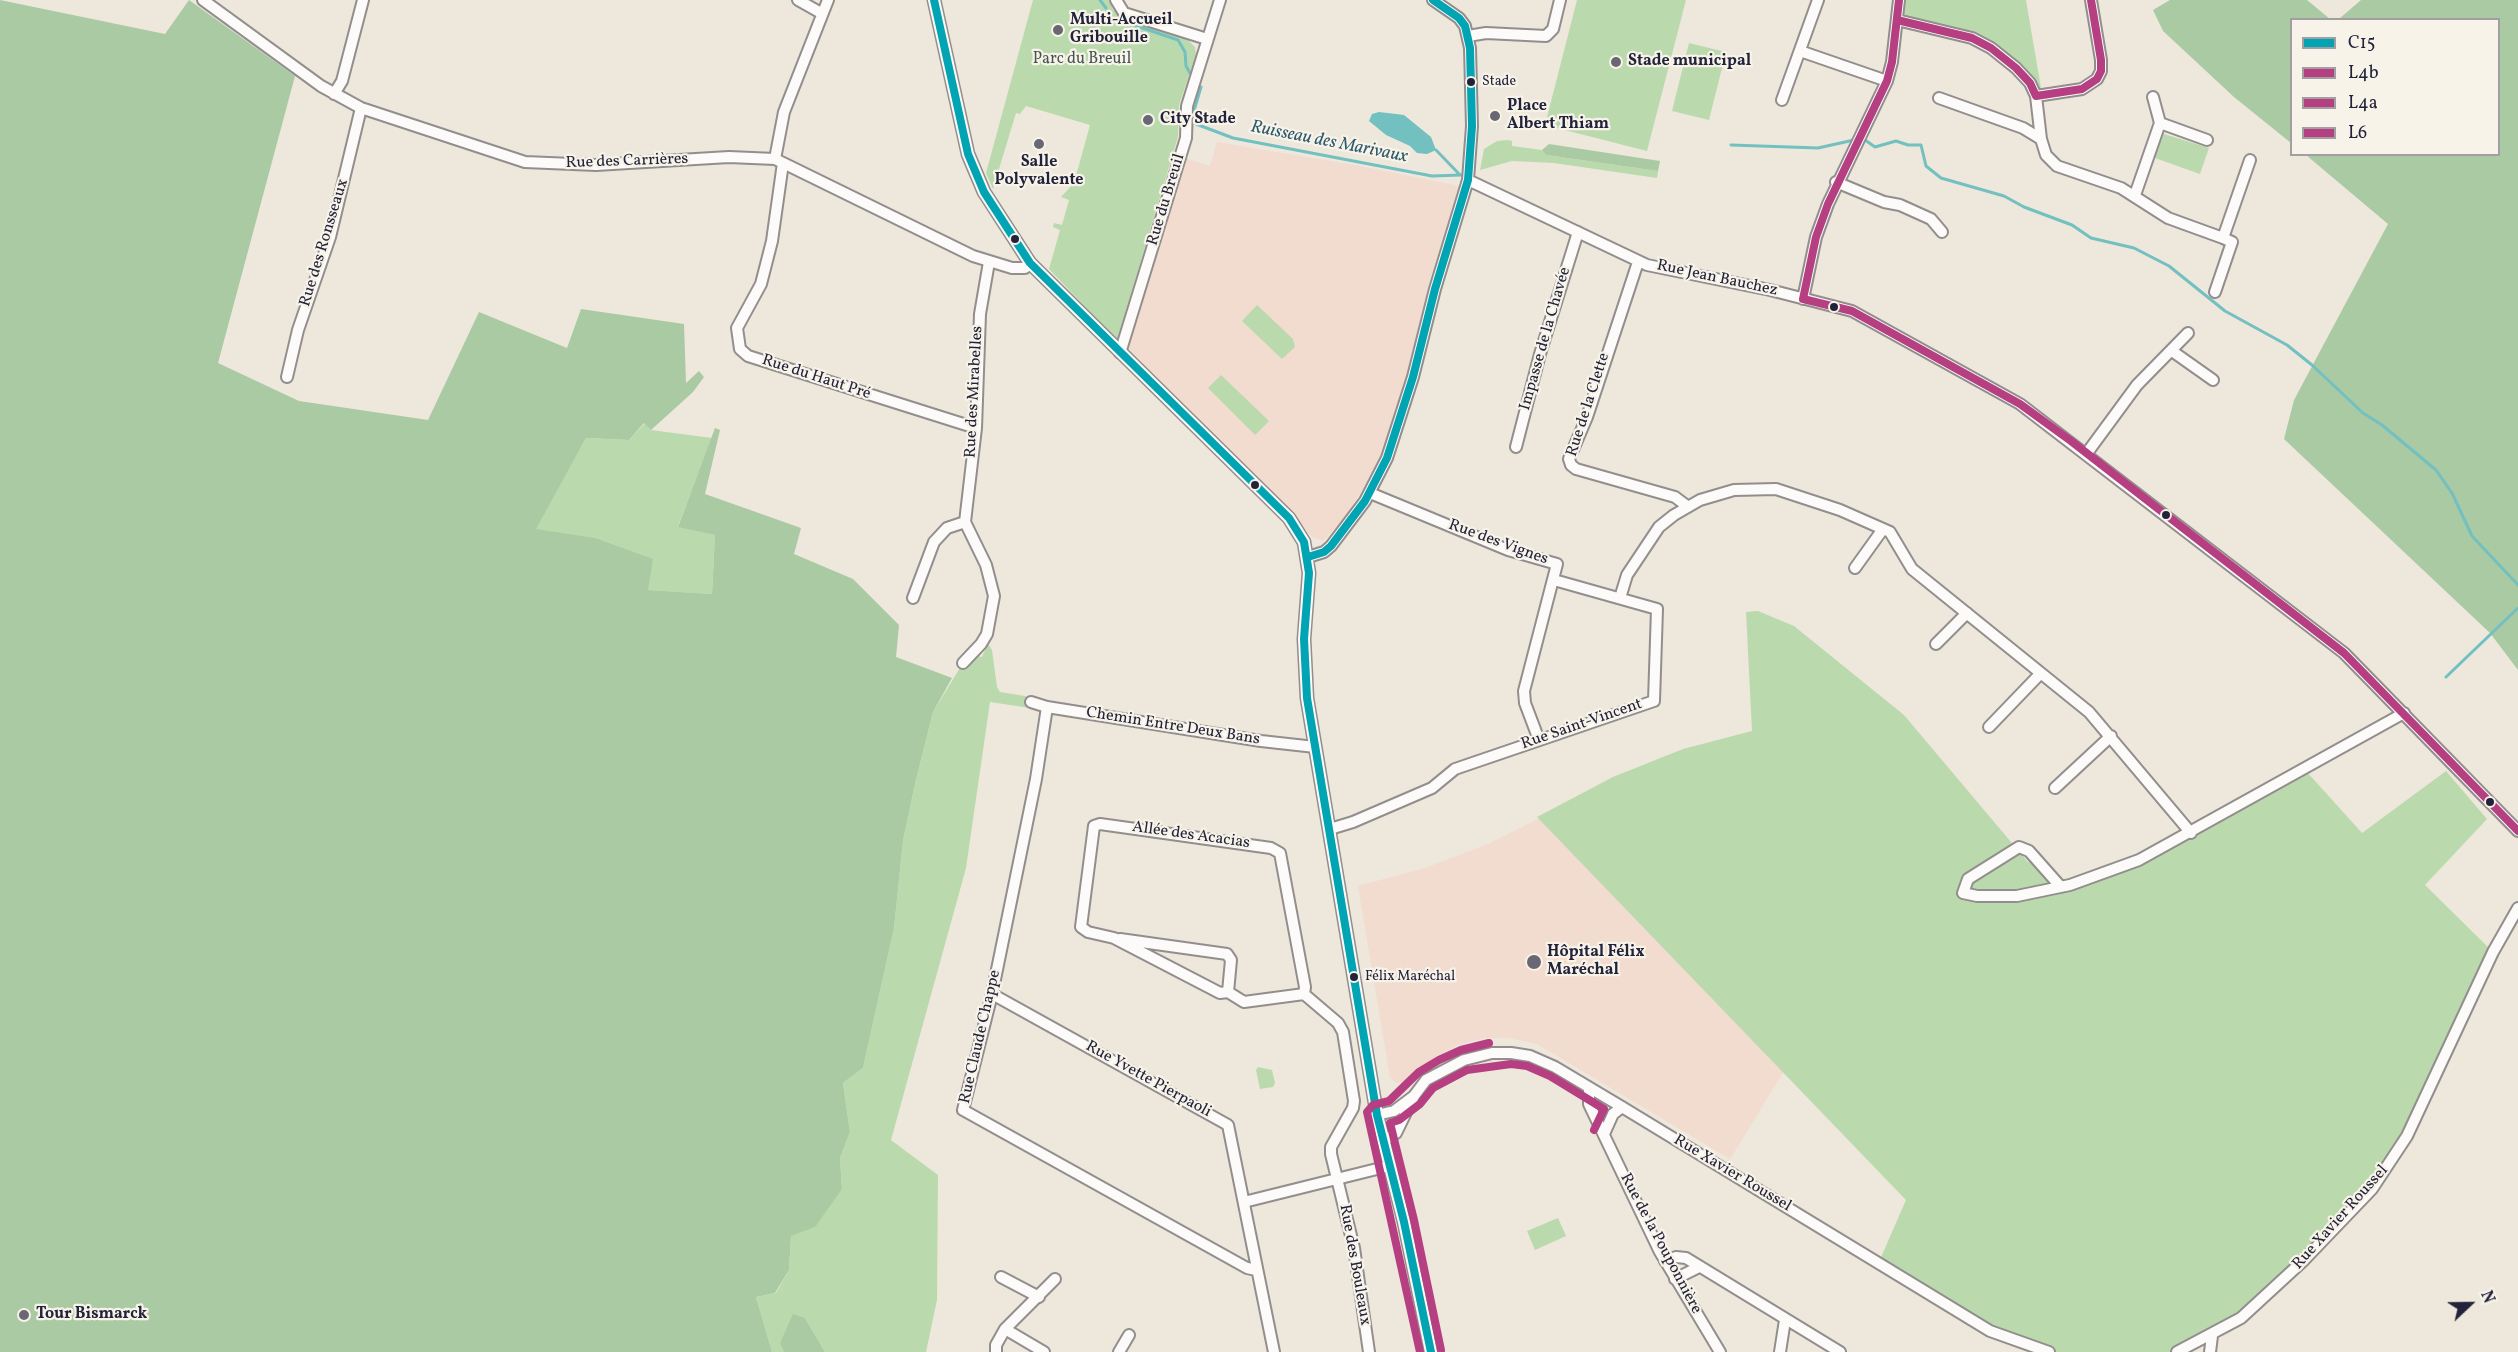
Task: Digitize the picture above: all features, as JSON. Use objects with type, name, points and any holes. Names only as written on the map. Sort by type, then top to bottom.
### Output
[{"type":"street","name":"Rue des Carrières","points":[[202,0],[334,94],[361,108],[525,162],[596,165],[729,157],[779,161],[989,262],[1012,268],[1025,268],[1030,263]]},
{"type":"street","points":[[334,94],[342,81],[363,0]]},
{"type":"street","points":[[798,0],[821,13]]},
{"type":"street","name":"Rue du Haut Pré","points":[[828,0],[784,112],[772,241],[761,284],[737,328],[740,349],[748,356],[976,428]]},
{"type":"street","points":[[934,0],[968,154],[984,192],[1030,263],[1289,518],[1304,542],[1308,556],[1304,675],[1315,747],[1377,1114],[1431,1352]]},
{"type":"street","points":[[1116,0],[1124,14],[1207,39]]},
{"type":"street","name":"Rue du Breuil","points":[[1120,353],[1186,138],[1187,106],[1220,0]]},
{"type":"street","points":[[1308,556],[1324,552],[1331,546],[1370,493],[1398,426],[1468,180],[1473,72],[1468,36],[1459,18],[1433,0]]},
{"type":"street","points":[[1468,36],[1486,33],[1546,36],[1553,28],[1560,0]]},
{"type":"street","points":[[1782,100],[1818,0]]},
{"type":"street","points":[[1803,298],[1816,237],[1836,182],[1887,81],[1899,0]]},
{"type":"street","points":[[2036,96],[2082,89],[2097,79],[2101,71],[2101,60],[2091,0]]},
{"type":"street","points":[[1897,20],[1952,32],[1982,43],[2016,68],[2030,83],[2036,96],[2041,139],[2046,155],[2057,166],[2105,181],[2135,195],[2168,218],[2232,242],[2215,292]]},
{"type":"street","points":[[1800,51],[1887,81]]},
{"type":"street","points":[[2135,195],[2160,123],[2153,97]]},
{"type":"street","points":[[1939,98],[2023,128],[2041,139]]},
{"type":"street","name":"Rue des Ronsseaux","points":[[287,377],[298,330],[330,237],[361,108]]},
{"type":"street","points":[[2160,123],[2207,140]]},
{"type":"street","points":[[2223,238],[2250,160]]},
{"type":"street","name":"Rue Jean Bauchez","points":[[1468,180],[1638,262],[1852,311],[2020,404],[2087,453],[2344,653],[2518,831]]},
{"type":"street","points":[[1836,182],[1884,202],[1900,205],[1930,219],[1942,232]]},
{"type":"street","name":"Impasse de la Chavée","points":[[1516,447],[1540,354],[1578,232]]},
{"type":"street","name":"Rue des Mirabelles","points":[[963,663],[987,634],[993,609],[992,581],[965,522],[976,428],[980,314],[989,262]]},
{"type":"street","name":"Rue de la Clette","points":[[1638,262],[1587,417],[1569,459],[1571,465],[1576,469],[1676,497],[1687,506]]},
{"type":"street","points":[[2087,453],[2137,385],[2188,333]]},
{"type":"street","points":[[2172,351],[2212,380]]},
{"type":"street","points":[[1620,598],[1626,575],[1647,542],[1659,527],[1687,506],[1734,490],[1776,489],[1815,500],[1883,529],[1894,536],[1912,569],[2089,712],[2191,833]]},
{"type":"street","name":"Rue des Vignes","points":[[1370,493],[1508,550],[1557,564],[1524,691],[1539,740]]},
{"type":"street","points":[[913,598],[934,542],[947,528],[965,522]]},
{"type":"street","points":[[1855,568],[1883,529]]},
{"type":"street","name":"Rue Saint-Vincent","points":[[1330,829],[1353,822],[1432,788],[1455,769],[1654,701],[1657,609],[1554,580]]},
{"type":"street","points":[[1936,644],[1967,613]]},
{"type":"street","points":[[1989,727],[2040,674]]},
{"type":"street","name":"Chemin Entre Deux Bans","points":[[1031,702],[1047,707],[1261,741],[1315,747]]},
{"type":"street","name":"Rue Claude Chappe","points":[[1047,707],[1036,779],[992,994],[963,1110],[1195,1240],[1256,1270]]},
{"type":"street","points":[[2060,886],[2029,851],[2019,847],[1968,879],[1963,893],[1977,896],[2017,896],[2060,886],[2139,860],[2404,713]]},
{"type":"street","points":[[2055,788],[2111,736]]},
{"type":"street","name":"Allée des Acacias","points":[[1114,938],[1220,993],[1228,992],[1244,1002],[1304,994],[1283,862],[1280,853],[1271,848],[1097,824],[1093,829],[1081,927],[1088,932],[1114,938],[1227,954],[1231,960],[1228,992]]},
{"type":"street","name":"Rue Xavier Roussel","points":[[2176,1352],[2212,1336],[2241,1318],[2269,1294],[2372,1189],[2393,1160],[2434,1082],[2493,952],[2518,908]]},
{"type":"street","name":"Rue Yvette Pierpaoli","points":[[992,994],[1228,1125],[1274,1352]]},
{"type":"street","points":[[1304,994],[1338,1023],[1343,1032],[1354,1101],[1331,1147],[1337,1179]]},
{"type":"street","name":"Rue Xavier Roussel","points":[[1383,1141],[1396,1133],[1414,1096],[1426,1080],[1464,1060],[1511,1053],[1530,1056],[1555,1067],[1622,1107],[1990,1331],[2049,1352]]},
{"type":"street","name":"Rue de la Pouponnière","points":[[1589,1088],[1589,1104],[1665,1261],[1720,1352]]},
{"type":"street","name":"Rue Xavier Roussel","points":[[1377,1114],[1394,1111],[1414,1096]]},
{"type":"street","points":[[1604,1134],[1614,1114],[1622,1107]]},
{"type":"street","points":[[1244,1202],[1389,1166]]},
{"type":"street","name":"Rue des Bouleaux","points":[[1337,1179],[1354,1248],[1369,1349]]},
{"type":"street","points":[[1665,1261],[1676,1257],[1686,1258],[1840,1352]]},
{"type":"street","points":[[1675,1279],[1699,1268]]},
{"type":"street","points":[[1001,1277],[1039,1297]]},
{"type":"street","points":[[996,1352],[996,1346],[1005,1329],[1055,1279]]},
{"type":"street","points":[[1780,1352],[1785,1320]]},
{"type":"street","points":[[1005,1329],[1044,1352]]},
{"type":"street","points":[[1119,1352],[1129,1335]]},
{"type":"street","points":[[2210,1352],[2212,1336]]},
{"type":"street","points":[[1357,1352],[1369,1349]]},
{"type":"shaded area","points":[[1217,142],[1460,186],[1429,282],[1408,377],[1385,449],[1347,516],[1323,541],[1311,536],[1125,352],[1185,158],[1210,166]]},
{"type":"shaded area","name":"Hôpital Félix Maréchal","points":[[1558,809],[1789,1063],[1730,1159],[1537,1044],[1510,1038],[1484,1038],[1458,1045],[1435,1057],[1407,1082],[1396,1083],[1390,1077],[1358,886],[1425,868],[1488,844]]},
{"type":"green space","points":[[0,0],[165,34],[189,0],[295,76],[218,363],[299,401],[428,420],[479,312],[567,348],[581,309],[684,324],[686,383],[699,371],[704,377],[693,392],[651,430],[644,423],[629,440],[586,438],[536,529],[595,538],[653,559],[648,590],[712,594],[715,535],[678,527],[715,428],[720,430],[705,494],[801,528],[794,554],[853,579],[899,625],[896,657],[952,678],[933,712],[915,784],[903,841],[894,928],[863,1068],[843,1083],[850,1132],[840,1158],[842,1189],[815,1227],[791,1236],[789,1270],[775,1293],[756,1297],[772,1352],[0,1352]]},
{"type":"green space","name":"Parc du Breuil","points":[[1033,0],[1109,0],[1113,10],[1188,40],[1195,47],[1196,55],[1179,105],[1178,137],[1117,340],[1049,269],[1060,230],[1053,227],[1054,223],[1062,225],[1069,200],[1061,197],[1074,183],[1090,125],[1026,106],[1020,114],[1016,113],[993,189],[986,173]]},
{"type":"green space","name":"Stade municipal","points":[[1577,0],[1686,0],[1647,151],[1545,125]]},
{"type":"green space","points":[[1899,0],[2026,0],[2042,94],[1991,48],[1897,20]]},
{"type":"green space","points":[[2170,0],[2307,0],[2329,18],[2290,18],[2290,142],[2234,97],[2163,31],[2153,10]]},
{"type":"green space","points":[[2361,0],[2518,0],[2518,670],[2490,633],[2284,439],[2294,400],[2388,224],[2307,156],[2500,156],[2500,18],[2340,18]]},
{"type":"green space","points":[[1689,43],[1726,52],[1709,120],[1672,111]]},
{"type":"green space","points":[[2161,133],[2209,148],[2200,174],[2152,157]]},
{"type":"green space","points":[[1497,141],[1512,141],[1512,146],[1542,150],[1546,155],[1658,171],[1657,178],[1554,163],[1512,161],[1480,170],[1484,149]]},
{"type":"green space","points":[[1549,144],[1660,161],[1658,171],[1546,155],[1542,150]]},
{"type":"green space","points":[[1257,305],[1293,339],[1295,347],[1282,359],[1242,321]]},
{"type":"green space","points":[[1221,375],[1269,421],[1255,435],[1208,388]]},
{"type":"green space","points":[[645,423],[651,430],[712,438],[678,526],[715,535],[712,594],[647,590],[535,529],[586,438],[629,440]]},
{"type":"green space","points":[[1758,611],[1794,626],[1904,715],[2027,861],[2038,867],[2048,880],[2046,884],[2052,890],[2177,844],[2307,772],[2362,833],[2446,771],[2487,819],[2425,885],[2493,952],[2393,1160],[2269,1294],[2177,1352],[2051,1352],[2013,1341],[1879,1262],[1906,1200],[1537,817],[1613,777],[1683,749],[1752,731],[1746,612]]},
{"type":"green space","points":[[988,644],[992,650],[997,687],[1000,692],[1031,697],[1030,708],[990,702],[966,868],[891,1140],[938,1175],[937,1300],[926,1352],[825,1352],[805,1318],[780,1342],[784,1352],[772,1352],[756,1297],[776,1293],[789,1270],[791,1236],[842,1189],[840,1158],[850,1132],[843,1083],[863,1068],[894,928],[903,841],[933,712],[963,663],[978,656],[982,657]]},
{"type":"green space","points":[[1258,1067],[1272,1070],[1275,1083],[1273,1087],[1260,1089],[1256,1070]]},
{"type":"green space","points":[[1558,1218],[1566,1236],[1535,1250],[1527,1231]]},
{"type":"green space","points":[[793,1314],[805,1318],[825,1352],[784,1352],[780,1343]]},
{"type":"water","points":[[1379,112],[1404,115],[1431,137],[1436,150],[1427,154],[1417,153],[1410,146],[1386,135],[1369,121],[1372,114]]},
{"type":"waterway","name":"Ruisseau des Marivaux","points":[[1100,0],[1106,8]]},
{"type":"waterway","name":"Ruisseau des Marivaux","points":[[1122,21],[1178,40],[1185,52],[1186,66],[1190,73]]},
{"type":"waterway","name":"Ruisseau des Marivaux","points":[[1201,87],[1193,114],[1196,124],[1233,138],[1432,176],[1461,175]]},
{"type":"waterway","points":[[1731,145],[1818,148],[1854,140]]},
{"type":"waterway","points":[[1865,140],[1875,147],[1896,141],[1908,145],[1921,145],[1926,166],[1941,178],[2004,196],[2024,207],[2072,225],[2091,238],[2134,248],[2169,266],[2225,311],[2287,345],[2363,413],[2382,425],[2436,470],[2452,493],[2472,536],[2518,585]]},
{"type":"waterway","points":[[1436,150],[1460,175]]},
{"type":"waterway","points":[[2446,677],[2518,608]]},
{"type":"transit line","name":"C15","points":[[934,0],[968,154],[984,192],[1030,263],[1289,518],[1304,542],[1309,573],[1304,639],[1307,698],[1377,1115],[1404,1222],[1431,1352]]},
{"type":"transit line","name":"C15","points":[[1308,557],[1324,552],[1331,546],[1365,501],[1387,458],[1413,377],[1435,289],[1468,180],[1472,126],[1470,48],[1465,26],[1459,18],[1433,0]]},
{"type":"transit line","name":"L4b","points":[[1803,299],[1816,237],[1828,204],[1887,81],[1892,62],[1899,0]]},
{"type":"transit line","name":"L4b","points":[[1897,20],[1972,38],[1991,48],[2016,68],[2030,83],[2036,96],[2082,89],[2097,79],[2101,71],[2101,60],[2091,0]]},
{"type":"transit line","name":"L4b","points":[[1803,299],[1852,311],[2020,404],[2071,441],[2344,653],[2518,831]]},
{"type":"transit line","name":"L6","points":[[1420,1352],[1367,1112],[1373,1105],[1389,1101],[1419,1072],[1439,1060],[1461,1050],[1489,1043]]},
{"type":"transit line","name":"L4a","points":[[1441,1350],[1414,1220],[1390,1123],[1399,1120],[1420,1104],[1433,1088],[1467,1070],[1511,1064],[1527,1066],[1550,1076],[1604,1109],[1594,1130]]},
{"type":"place","name":"Multi-Accueil Gribouille","points":[[1058,30]]},
{"type":"place","name":"Stade municipal","points":[[1616,62]]},
{"type":"place","name":"Stade","points":[[1471,82]]},
{"type":"place","name":"Place Albert Thiam","points":[[1495,116]]},
{"type":"place","name":"City Stade","points":[[1148,120]]},
{"type":"place","name":"Salle Polyvalente","points":[[1039,144]]},
{"type":"place","name":"Hôpital Félix Maréchal","points":[[1534,962]]},
{"type":"place","name":"Félix Maréchal","points":[[1354,977]]},
{"type":"place","name":"Tour Bismarck","points":[[24,1315]]}]
